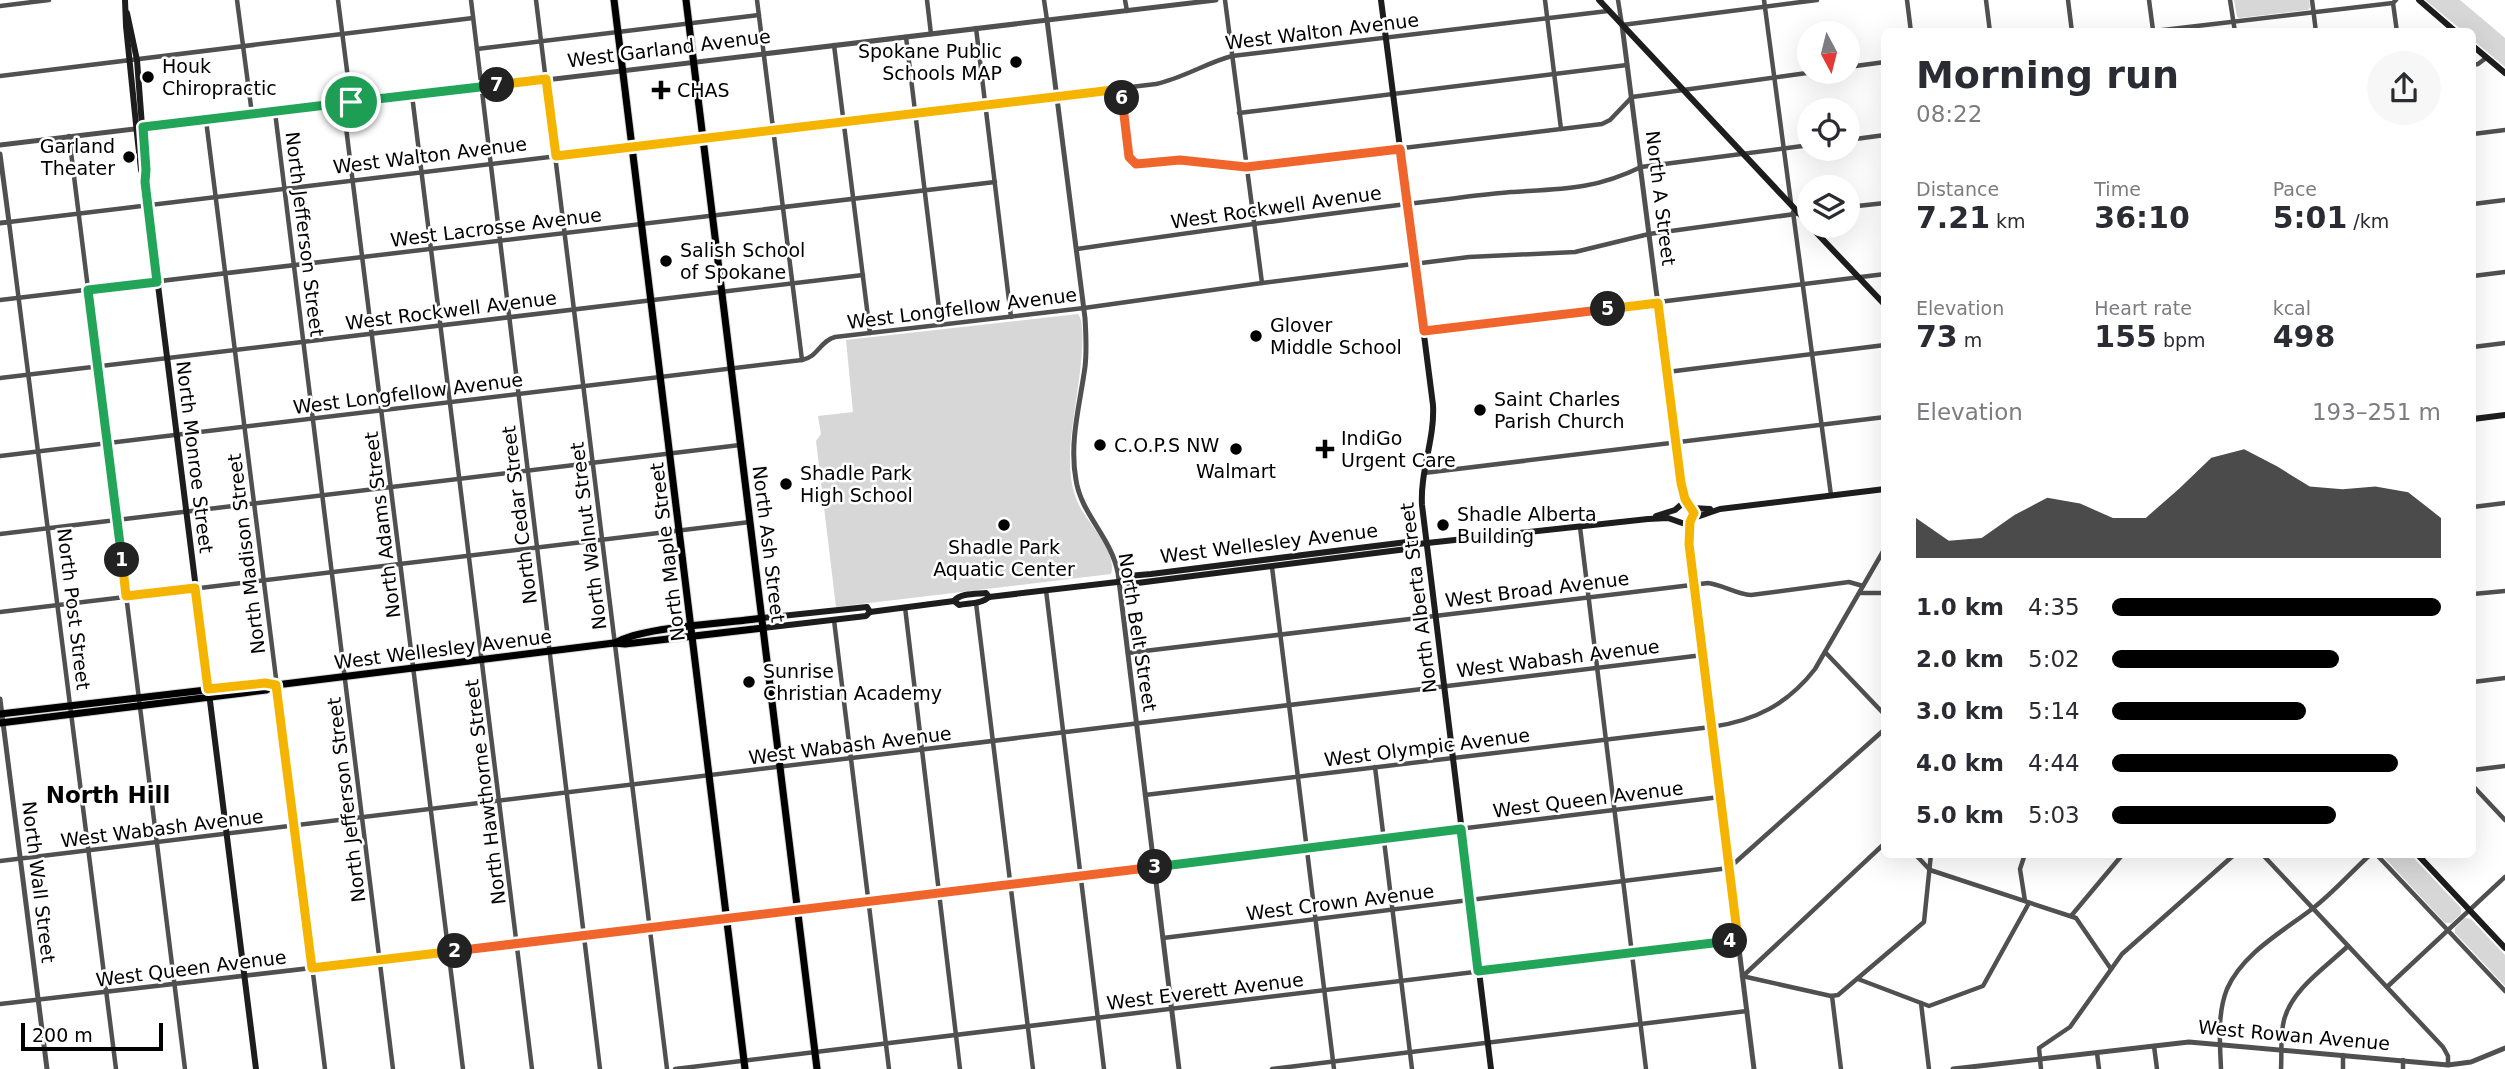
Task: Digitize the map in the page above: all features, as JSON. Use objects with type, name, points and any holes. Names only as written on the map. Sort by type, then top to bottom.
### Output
[{"type":"main road","name":"North Monroe Street","points":[[125,0],[140,128],[141,170],[148,205],[256,1069]]},
{"type":"main road","name":"North Maple Street","points":[[614,0],[745,1065]]},
{"type":"main road","name":"North Ash Street","points":[[686,0],[817,1069]]},
{"type":"main road","name":"North Alberta Street","points":[[1381,0],[1434,417],[1423,474],[1422,544],[1435,615],[1490,1069]]},
{"type":"main road","points":[[1599,0],[1792,205],[1796,214]]},
{"type":"main road","points":[[2419,0],[2451,28]]},
{"type":"main road","points":[[2476,49],[2505,73]]},
{"type":"main road","points":[[1822,238],[1881,301]]},
{"type":"main road","points":[[2476,419],[2505,415]]},
{"type":"main road","points":[[1720,509],[1692,520],[1690,506],[1720,509],[1881,489]]},
{"type":"main road","name":"West Wellesley Avenue","points":[[1648,519],[1683,503],[1690,506]]},
{"type":"main road","points":[[1677,508],[1678,522]]},
{"type":"main road","name":"West Wellesley Avenue","points":[[954,601],[959,605],[985,602],[989,597],[1122,581],[1130,584],[1415,548],[1422,544],[1648,519],[1678,522],[1692,520]]},
{"type":"main road","name":"West Wellesley Avenue","points":[[1122,581],[1128,576],[1415,541],[1422,544]]},
{"type":"main road","points":[[1287,565],[1308,554],[1327,559]]},
{"type":"main road","name":"West Wellesley Avenue","points":[[1,718],[209,693],[249,685],[276,685],[614,643],[625,644],[762,618],[905,607],[954,601],[957,597],[986,593],[989,597]]},
{"type":"main road","name":"West Wellesley Avenue","points":[[692,631],[764,628],[866,616],[868,609]]},
{"type":"main road","name":"West Wellesley Avenue","points":[[209,693],[266,690],[276,685]]},
{"type":"main road","points":[[2421,858],[2505,948]]},
{"type":"street","points":[[0,6],[49,0]]},
{"type":"street","points":[[237,0],[252,114]]},
{"type":"street","points":[[338,0],[351,102]]},
{"type":"street","name":"North Cedar Street","points":[[471,0],[600,1069]]},
{"type":"street","name":"North Walnut Street","points":[[536,0],[667,1069]]},
{"type":"street","points":[[757,0],[802,360]]},
{"type":"street","points":[[927,0],[931,34]]},
{"type":"street","name":"North Belt Street","points":[[1044,0],[1087,346],[1074,441],[1076,482],[1080,496],[1111,550],[1122,581],[1136,724],[1179,1069]]},
{"type":"street","points":[[1125,0],[1126,11]]},
{"type":"street","name":"West Garland Avenue","points":[[0,145],[1216,0]]},
{"type":"street","points":[[1225,0],[1262,283]]},
{"type":"street","points":[[1545,0],[1561,129]]},
{"type":"street","name":"North A Street","points":[[1618,0],[1681,483],[1690,506]]},
{"type":"street","points":[[1764,0],[1792,205]]},
{"type":"street","points":[[1622,25],[1817,0]]},
{"type":"street","points":[[1907,0],[1910,28]]},
{"type":"street","points":[[1986,0],[1990,28]]},
{"type":"street","points":[[2068,0],[2072,28]]},
{"type":"street","points":[[2149,0],[2153,28]]},
{"type":"street","points":[[2230,0],[2234,28]]},
{"type":"street","points":[[2312,0],[2316,28]]},
{"type":"street","points":[[2177,28],[2394,1],[2397,28]]},
{"type":"street","name":"West Walton Avenue","points":[[0,223],[1121,89],[1171,81],[1217,60],[1232,57],[1609,11]]},
{"type":"street","points":[[477,49],[759,15]]},
{"type":"street","points":[[0,76],[473,18]]},
{"type":"street","points":[[976,28],[1012,317]]},
{"type":"street","points":[[906,37],[941,325]]},
{"type":"street","points":[[834,44],[870,333]]},
{"type":"street","points":[[2476,64],[2486,58]]},
{"type":"street","points":[[1860,65],[1881,63]]},
{"type":"street","points":[[1239,113],[1628,65]]},
{"type":"street","points":[[1121,89],[1128,151],[1132,162],[1139,164],[1180,160],[1246,167],[1602,124],[1610,120],[1632,97],[1797,74]]},
{"type":"street","name":"North Hawthorne Street","points":[[412,95],[532,1069]]},
{"type":"street","name":"North Adams Street","points":[[343,103],[463,1069]]},
{"type":"street","name":"North Jefferson Street","points":[[275,112],[393,1069]]},
{"type":"street","name":"North Madison Street","points":[[206,120],[325,1069]]},
{"type":"street","points":[[2476,134],[2505,130]]},
{"type":"street","points":[[1860,138],[1881,135]]},
{"type":"street","points":[[69,136],[185,1069]]},
{"type":"street","name":"West Rockwell Avenue","points":[[1077,249],[1408,204],[1510,192],[1559,191],[1621,177],[1641,167],[1797,146]]},
{"type":"street","name":"North Post Street","points":[[0,154],[116,1069]]},
{"type":"street","name":"West Lacrosse Avenue","points":[[0,300],[995,182]]},
{"type":"street","points":[[2476,204],[2505,200]]},
{"type":"street","points":[[1860,206],[1881,203]]},
{"type":"street","points":[[1796,214],[1802,285],[1830,495]]},
{"type":"street","name":"West Longfellow Avenue","points":[[0,456],[802,360],[813,356],[830,338],[1084,309],[1415,263],[1478,256],[1574,252],[1649,233],[1796,214]]},
{"type":"street","points":[[2476,276],[2505,272]]},
{"type":"street","name":"West Rockwell Avenue","points":[[0,378],[863,275]]},
{"type":"street","points":[[1424,331],[1881,275]]},
{"type":"street","points":[[2476,347],[2505,343]]},
{"type":"street","points":[[1667,372],[1881,345]]},
{"type":"street","points":[[1423,474],[1881,418]]},
{"type":"street","points":[[0,534],[740,445]]},
{"type":"street","name":"North A Street","points":[[1677,508],[1681,483]]},
{"type":"street","points":[[2476,507],[2505,503]]},
{"type":"street","points":[[1692,520],[1689,544],[1754,1069]]},
{"type":"street","points":[[0,612],[750,522]]},
{"type":"street","points":[[1678,522],[1689,544]]},
{"type":"street","points":[[1580,527],[1646,1069]]},
{"type":"street","name":"West Olympic Avenue","points":[[1145,796],[1712,727],[1747,720],[1779,705],[1804,683],[1881,555]]},
{"type":"street","points":[[1272,566],[1334,1069]]},
{"type":"street","name":"West Broad Avenue","points":[[1128,653],[1694,584],[1715,584],[1737,593],[1751,595],[1849,582],[1863,586]]},
{"type":"street","points":[[1046,590],[1104,1069]]},
{"type":"street","points":[[2476,594],[2505,591]]},
{"type":"street","points":[[1860,593],[1881,593]]},
{"type":"street","points":[[976,603],[1033,1069]]},
{"type":"street","points":[[905,607],[960,1069]]},
{"type":"street","points":[[834,620],[889,1069]]},
{"type":"street","points":[[1825,652],[1881,711]]},
{"type":"street","name":"West Wabash Avenue","points":[[0,861],[1703,655]]},
{"type":"street","points":[[2476,682],[2505,678]]},
{"type":"street","name":"North Wall Street","points":[[0,699],[47,1069]]},
{"type":"street","points":[[1729,868],[1881,733]]},
{"type":"street","points":[[2476,770],[2505,766]]},
{"type":"street","points":[[1375,767],[1412,1069]]},
{"type":"street","points":[[2476,789],[2505,820]]},
{"type":"street","name":"West Queen Avenue","points":[[0,1004],[1010,885],[1720,797]]},
{"type":"street","points":[[1742,976],[1881,847]]},
{"type":"street","points":[[1919,858],[1930,870],[2078,920],[2110,970]]},
{"type":"street","points":[[1742,976],[1833,997],[1924,922],[1931,858]]},
{"type":"street","points":[[1858,979],[1930,1005],[1983,986],[2027,902],[2020,869],[2024,858]]},
{"type":"street","points":[[2071,916],[2120,858]]},
{"type":"street","points":[[2041,1069],[2041,1045],[2070,1027],[2122,954],[2230,858]]},
{"type":"street","points":[[2266,858],[2444,1046],[2448,1065]]},
{"type":"street","points":[[2221,1069],[2223,1004],[2233,979],[2242,966],[2282,928],[2313,908],[2367,858]]},
{"type":"street","points":[[2380,858],[2505,991]]},
{"type":"street","name":"West Crown Avenue","points":[[1163,938],[1729,868]]},
{"type":"street","points":[[2387,987],[2505,877]]},
{"type":"street","name":"West Everett Avenue","points":[[675,1069],[745,1065],[815,1052],[1738,940]]},
{"type":"street","points":[[2281,1069],[2284,1020],[2294,999],[2348,946]]},
{"type":"street","points":[[1833,997],[1841,1069]]},
{"type":"street","points":[[1921,1003],[1929,1069]]},
{"type":"street","points":[[1272,1069],[1747,1011]]},
{"type":"street","name":"West Rowan Avenue","points":[[1953,1069],[2189,1042],[2448,1065],[2471,1062],[2505,1048]]},
{"type":"street","points":[[2154,1046],[2157,1069]]},
{"type":"street","points":[[2097,1053],[2099,1069]]},
{"type":"street","points":[[2343,1055],[2343,1069]]},
{"type":"street","points":[[2403,1060],[2403,1069]]},
{"type":"shaded area","points":[[2234,0],[2309,0],[2310,7],[2308,10],[2239,18]]},
{"type":"shaded area","points":[[2425,0],[2460,0],[2505,38],[2505,67],[2476,43],[2476,28],[2459,28]]},
{"type":"shaded area","points":[[1078,314],[1083,339],[1071,443],[1071,480],[1082,511],[1110,556],[1111,574],[836,607],[816,441],[821,434],[818,416],[853,412],[846,340]]},
{"type":"shaded area","points":[[2385,858],[2414,858],[2461,908],[2461,914],[2451,923],[2445,923]]},
{"type":"shaded area","points":[[2465,918],[2471,919],[2505,955],[2505,986],[2455,933],[2455,928]]},
{"type":"place","name":"Spokane Public Schools MAP","points":[[1016,62]]},
{"type":"place","name":"Houk Chiropractic","points":[[148,77]]},
{"type":"place","name":"CHAS","points":[[661,90]]},
{"type":"place","name":"Garland Theater","points":[[129,157]]},
{"type":"place","name":"Salish School of Spokane","points":[[666,261]]},
{"type":"place","name":"Glover Middle School","points":[[1256,336]]},
{"type":"place","name":"Saint Charles Parish Church","points":[[1480,410]]},
{"type":"place","name":"C.O.P.S NW","points":[[1100,445]]},
{"type":"place","name":"Walmart","points":[[1236,449]]},
{"type":"place","name":"IndiGo Urgent Care","points":[[1325,449]]},
{"type":"place","name":"Shadle Park High School","points":[[786,484]]},
{"type":"place","name":"Shadle Park Aquatic Center","points":[[1004,525]]},
{"type":"place","name":"Shadle Alberta Building","points":[[1443,525]]},
{"type":"place","name":"Sunrise Christian Academy","points":[[749,682]]},
{"type":"district","name":"North Hill","points":[[108,795]]},
{"type":"route","points":[[546,79],[556,156],[1121,89],[1128,151],[1131,160],[1136,164],[1180,160],[1246,167],[1400,149],[1424,331],[1658,303],[1681,483],[1685,499],[1694,513],[1690,522],[1689,544],[1738,940],[1478,971],[1461,829],[312,968],[276,685],[265,683],[208,689],[195,588],[126,596],[88,290],[157,282],[145,182],[143,127],[351,102],[546,79]]}]
